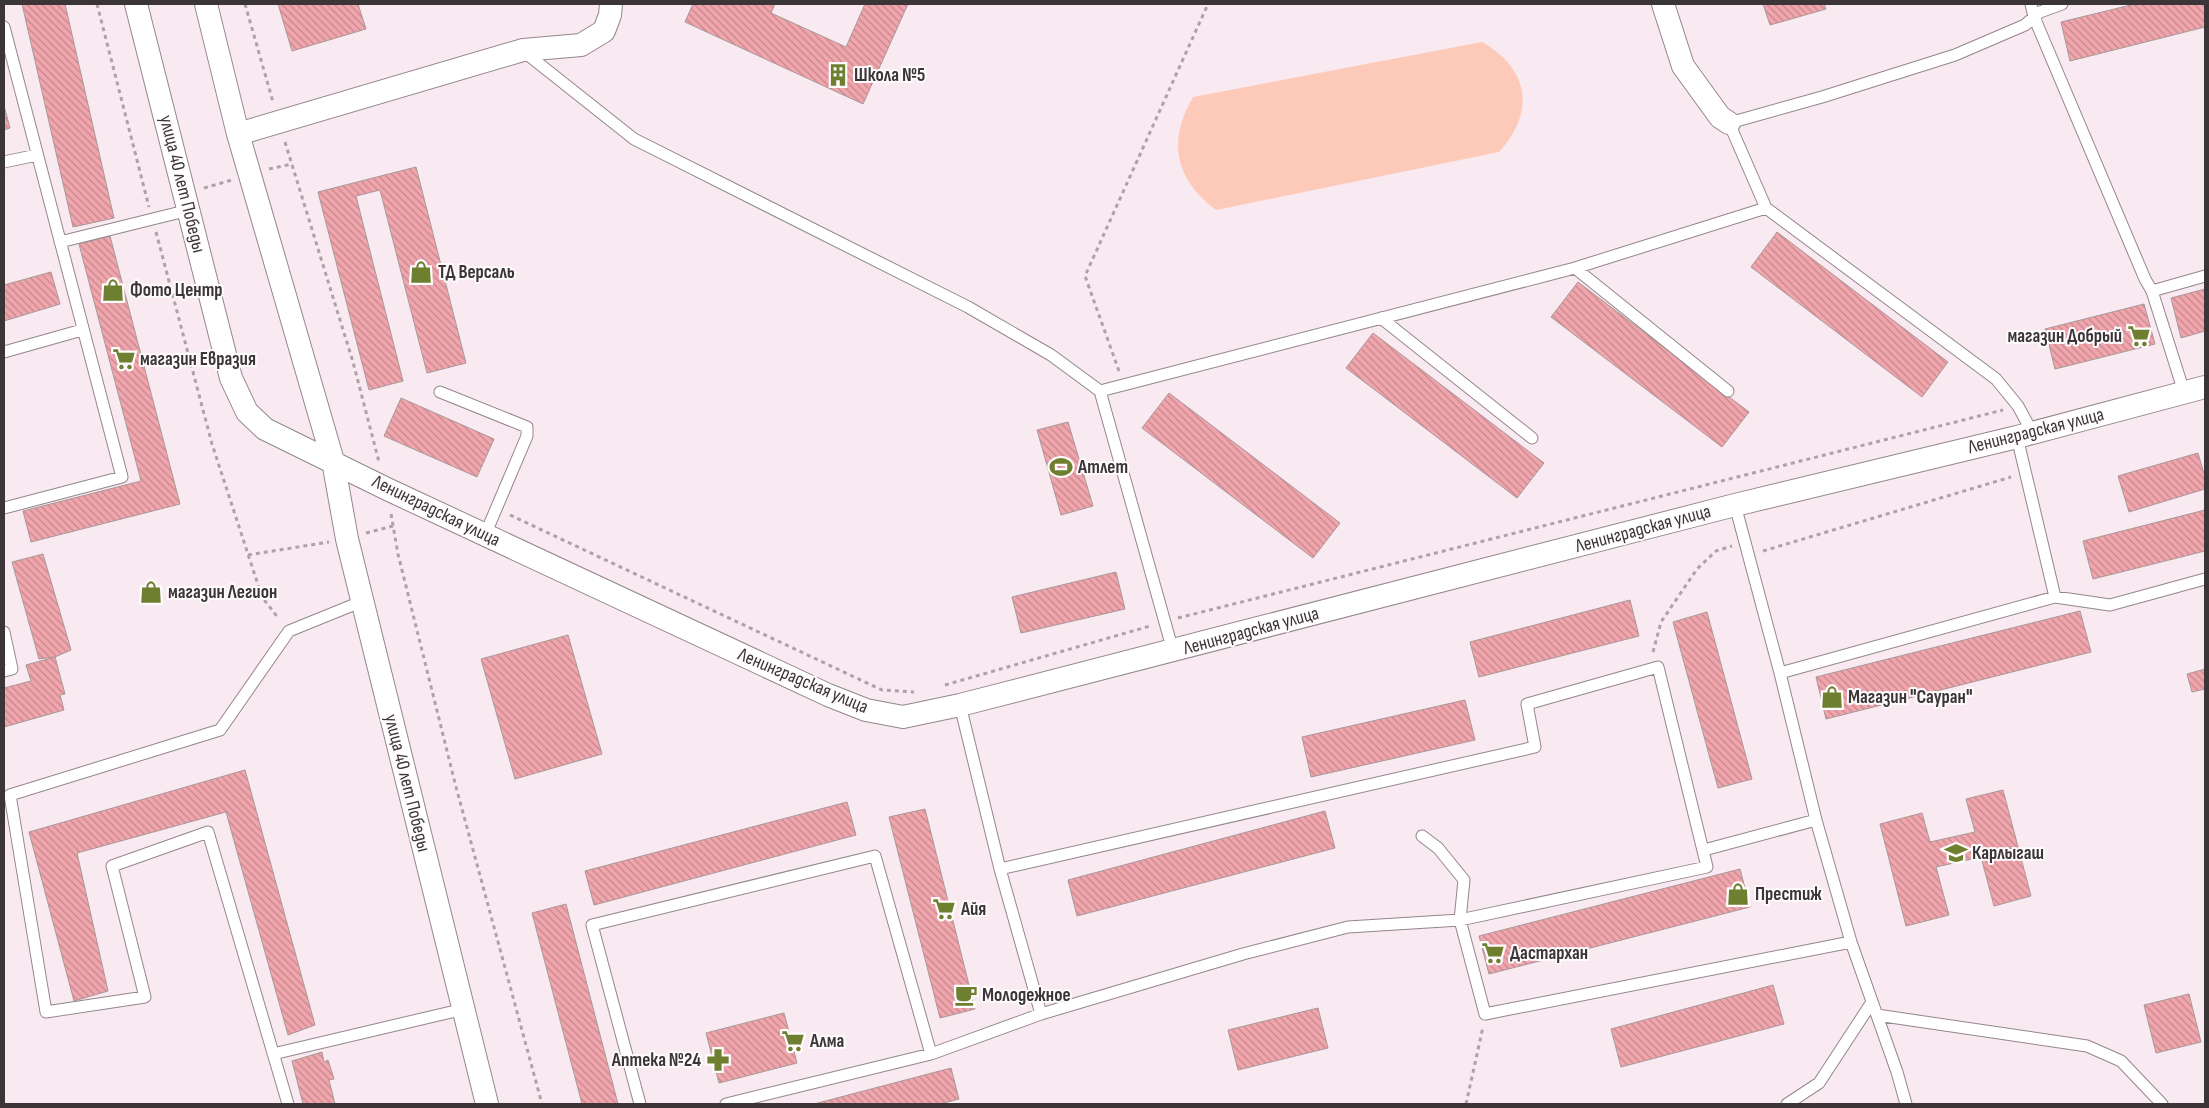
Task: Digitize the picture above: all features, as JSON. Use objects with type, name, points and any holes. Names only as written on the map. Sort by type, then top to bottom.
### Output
[{"type":"street","name":"улица 40 лет Победы","points":[[136,4],[231,378],[247,412],[265,429],[333,461]]},
{"type":"street","name":"улица 40 лет Победы","points":[[206,4],[238,134],[333,461],[347,539],[487,1104]]},
{"type":"street","points":[[238,134],[523,50],[581,45],[604,31],[610,15],[611,4]]},
{"type":"street","points":[[1664,4],[1683,66],[1720,117],[1730,122]]},
{"type":"street","name":"Ленинградская улица","points":[[333,461],[387,489],[778,673],[866,710],[903,717],[1173,651],[1734,505],[2195,390]]},
{"type":"lane","points":[[2031,4],[2034,17],[2145,280],[2195,390]]},
{"type":"lane","points":[[2055,597],[2026,473],[2024,434],[2018,406],[1996,379],[1766,208],[1730,122],[1822,97],[1955,55],[2026,25],[2040,12],[2062,4]]},
{"type":"lane","points":[[4,27],[122,477],[4,508]]},
{"type":"lane","points":[[523,50],[634,140],[968,306],[1051,354],[1100,391],[1173,651]]},
{"type":"lane","points":[[4,162],[37,155]]},
{"type":"lane","points":[[1100,391],[1575,268],[1766,208]]},
{"type":"lane","points":[[60,242],[189,210]]},
{"type":"lane","points":[[1575,268],[1728,391]]},
{"type":"lane","points":[[2152,292],[2205,276]]},
{"type":"lane","points":[[1381,318],[1532,438]]},
{"type":"lane","points":[[4,352],[82,330]]},
{"type":"lane","points":[[440,392],[527,427],[527,436],[485,535]]},
{"type":"lane","points":[[1734,505],[1780,673],[1816,820],[1851,942],[1906,1104]]},
{"type":"lane","points":[[1780,673],[2055,597],[2110,605],[2205,579]]},
{"type":"lane","points":[[288,1104],[208,832],[112,866],[145,997],[46,1012],[7,794],[220,730],[289,631],[362,601]]},
{"type":"lane","points":[[4,632],[12,669],[4,671]]},
{"type":"lane","points":[[726,1104],[931,1054],[1041,1014],[1243,954],[1348,927],[1460,920],[1707,867],[1658,667],[1527,704],[1535,747],[1000,869]]},
{"type":"lane","points":[[960,704],[1000,869],[1041,1014]]},
{"type":"lane","points":[[1704,850],[1816,820]]},
{"type":"lane","points":[[1422,836],[1438,848],[1464,880],[1460,920],[1485,1014],[1851,942]]},
{"type":"lane","points":[[640,1104],[592,925],[875,856],[931,1054]]},
{"type":"lane","points":[[1787,1104],[1819,1083],[1872,1002]]},
{"type":"lane","points":[[273,1054],[464,1009]]},
{"type":"lane","points":[[1877,1015],[2088,1046],[2121,1061],[2162,1104]]},
{"type":"path","points":[[97,4],[212,444],[262,598],[289,631]]},
{"type":"path","points":[[245,4],[279,122],[353,362],[387,489],[398,554],[456,787],[542,1104]]},
{"type":"path","points":[[1124,385],[1085,276],[1208,4]]},
{"type":"path","points":[[936,688],[1165,622],[2018,406]]},
{"type":"path","points":[[1748,555],[2026,473]]},
{"type":"path","points":[[496,508],[882,690],[919,691]]},
{"type":"path","points":[[248,555],[347,539],[393,526]]},
{"type":"path","points":[[1648,670],[1660,622],[1697,569],[1716,551],[1745,542]]},
{"type":"path","points":[[1466,1104],[1485,1014]]},
{"type":"shaded area","points":[[1482,42],[1498,53],[1510,65],[1518,78],[1522,92],[1519,121],[1511,137],[1499,152],[1216,210],[1191,186],[1184,172],[1179,159],[1178,144],[1180,129],[1193,97]]},
{"type":"building","points":[[22,4],[65,4],[114,218],[73,227]]},
{"type":"building","points":[[278,4],[358,4],[366,29],[292,51]]},
{"type":"building","name":"Школа №5","points":[[693,4],[775,4],[771,13],[846,47],[865,4],[908,4],[863,104],[685,22]]},
{"type":"building","points":[[1763,4],[1824,4],[1826,9],[1770,25]]},
{"type":"building","points":[[2135,4],[2205,4],[2205,27],[2070,61],[2061,22]]},
{"type":"building","points":[[4,106],[10,128],[4,130]]},
{"type":"building","points":[[416,167],[466,363],[427,373],[380,190],[356,196],[403,381],[369,390],[318,192]]},
{"type":"building","points":[[1777,232],[1948,362],[1922,397],[1751,267]]},
{"type":"building","points":[[110,236],[180,504],[31,542],[23,511],[141,481],[79,244]]},
{"type":"building","points":[[51,272],[60,304],[4,321],[4,285]]},
{"type":"building","points":[[1578,282],[1749,412],[1722,447],[1551,317]]},
{"type":"building","points":[[2205,289],[2205,331],[2181,338],[2171,298]]},
{"type":"building","points":[[2144,304],[2155,344],[2055,369],[2045,329]]},
{"type":"building","points":[[1373,333],[1544,463],[1517,498],[1346,368]]},
{"type":"building","points":[[1169,393],[1340,523],[1313,558],[1142,428]]},
{"type":"building","points":[[401,398],[494,439],[477,477],[384,436]]},
{"type":"building","points":[[1068,422],[1093,506],[1061,515],[1037,430]]},
{"type":"building","points":[[2198,453],[2205,477],[2205,489],[2129,512],[2118,476]]},
{"type":"building","points":[[2205,510],[2205,551],[2093,579],[2083,541]]},
{"type":"building","points":[[43,554],[71,650],[55,657],[39,659],[12,562]]},
{"type":"building","points":[[1116,572],[1125,609],[1021,633],[1012,597]]},
{"type":"building","points":[[1630,600],[1639,636],[1479,677],[1470,642]]},
{"type":"building","points":[[2080,611],[2091,652],[1826,719],[1816,677]]},
{"type":"building","points":[[1707,612],[1752,779],[1718,788],[1673,622]]},
{"type":"building","points":[[568,635],[602,754],[515,779],[481,659]]},
{"type":"building","points":[[55,657],[65,694],[60,695],[64,710],[4,727],[4,688],[31,681],[26,665]]},
{"type":"building","points":[[2205,669],[2205,689],[2192,692],[2187,674]]},
{"type":"building","points":[[1465,700],[1475,740],[1311,777],[1302,737]]},
{"type":"building","points":[[245,770],[315,1025],[288,1035],[226,812],[77,853],[108,991],[74,1001],[29,832]]},
{"type":"building","points":[[2003,790],[2031,896],[1994,906],[1981,857],[1936,867],[1949,915],[1906,926],[1880,824],[1922,813],[1930,842],[1975,832],[1966,799]]},
{"type":"building","points":[[847,802],[856,835],[594,905],[585,871]]},
{"type":"building","points":[[925,809],[975,1009],[940,1018],[889,817]]},
{"type":"building","points":[[1325,811],[1335,848],[1077,916],[1068,880]]},
{"type":"building","points":[[1740,869],[1750,907],[1489,974],[1479,936]]},
{"type":"building","points":[[566,904],[618,1104],[582,1104],[532,913]]},
{"type":"building","points":[[1773,985],[1784,1024],[1621,1067],[1611,1029]]},
{"type":"building","points":[[2189,994],[2201,1042],[2156,1053],[2144,1005]]},
{"type":"building","points":[[1318,1008],[1328,1048],[1238,1070],[1228,1030]]},
{"type":"building","points":[[784,1013],[797,1063],[719,1083],[706,1033]]},
{"type":"building","points":[[322,1052],[324,1062],[328,1060],[334,1079],[329,1080],[335,1104],[303,1104],[292,1061]]},
{"type":"building","points":[[951,1068],[959,1099],[940,1104],[814,1104]]},
{"type":"place","name":"Школа №5","points":[[838,75]]},
{"type":"place","name":"ТД Версаль","points":[[421,272]]},
{"type":"place","name":"Фото Центр","points":[[113,290]]},
{"type":"place","name":"магазин Добрый","points":[[2139,336]]},
{"type":"place","name":"магазин Евразия","points":[[124,359]]},
{"type":"place","name":"Атлет","points":[[1061,467]]},
{"type":"place","name":"магазин Легион","points":[[151,592]]},
{"type":"place","name":"Магазин \"Сауран\"","points":[[1832,697]]},
{"type":"place","name":"Карлыгаш","points":[[1956,853]]},
{"type":"place","name":"Престиж","points":[[1738,894]]},
{"type":"place","name":"Айя","points":[[944,909]]},
{"type":"place","name":"Дастархан","points":[[1493,953]]},
{"type":"place","name":"Молодежное","points":[[966,995]]},
{"type":"place","name":"Алма","points":[[793,1041]]},
{"type":"place","name":"Аптека №24","points":[[718,1060]]}]
